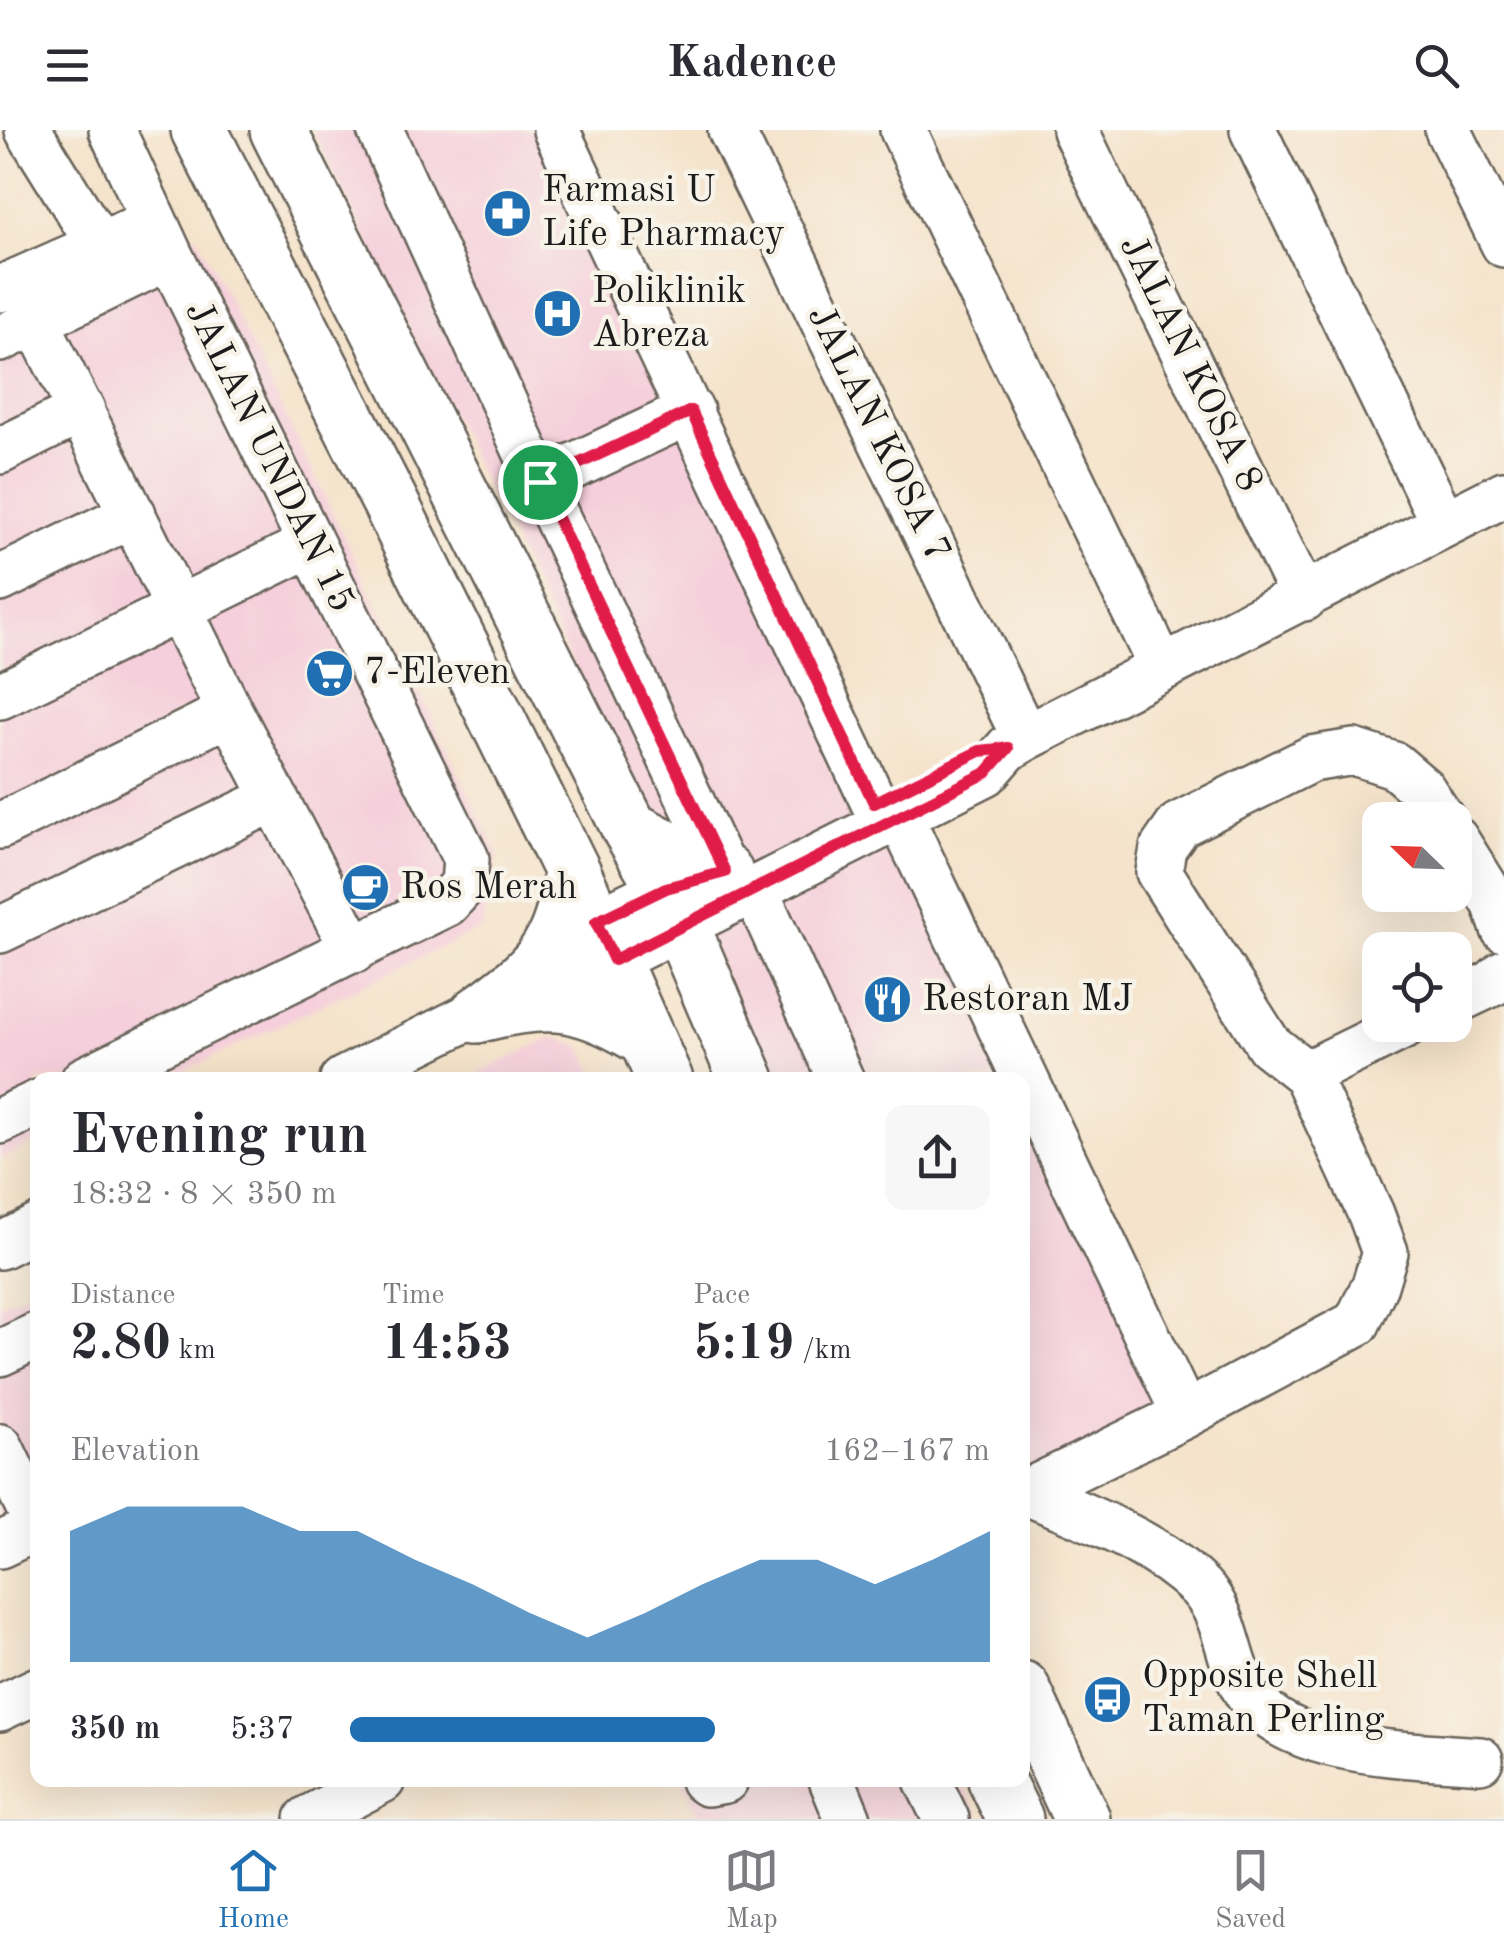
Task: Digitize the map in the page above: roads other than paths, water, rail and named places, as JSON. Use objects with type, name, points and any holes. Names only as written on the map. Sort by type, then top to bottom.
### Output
[{"type":"main road","points":[[199,130],[388,498],[572,871],[592,950],[655,1060]]},
{"type":"main road","points":[[278,130],[630,829],[674,907],[743,1072]]},
{"type":"main road","points":[[630,829],[738,888],[718,932],[711,966],[711,1000]]},
{"type":"main road","points":[[477,1016],[528,978],[551,947],[567,911],[572,871]]},
{"type":"main road","points":[[477,1016],[517,1005],[562,1003],[607,1014],[655,1060]]},
{"type":"main road","points":[[1030,1706],[1082,1819]]},
{"type":"main road","points":[[999,1787],[1014,1819]]},
{"type":"street","points":[[28,130],[100,246]]},
{"type":"street","name":"JALAN UNDAN 15","points":[[101,1072],[448,903],[464,884],[466,859],[112,130]]},
{"type":"street","points":[[380,130],[540,482],[738,888],[837,1072]]},
{"type":"street","points":[[556,130],[1016,1072]]},
{"type":"street","name":"JALAN KOSA 7","points":[[731,130],[1017,743]]},
{"type":"street","points":[[903,130],[1162,668]]},
{"type":"street","name":"JALAN KOSA 8","points":[[1075,130],[1304,598]]},
{"type":"street","points":[[1253,130],[1444,524]]},
{"type":"street","points":[[1448,130],[1500,225]]},
{"type":"street","points":[[0,289],[100,246],[162,238]]},
{"type":"street","points":[[162,238],[18,330],[82,410],[230,712],[354,950]]},
{"type":"street","points":[[0,450],[82,410]]},
{"type":"street","points":[[540,482],[691,411]]},
{"type":"street","points":[[360,1072],[477,1016],[674,907],[738,888],[887,810],[980,751],[1017,743],[1504,494]]},
{"type":"street","points":[[0,578],[133,514]]},
{"type":"street","points":[[0,696],[312,544]]},
{"type":"street","points":[[0,826],[230,712]]},
{"type":"street","points":[[1030,1487],[1185,1415],[1357,1323],[1376,1285],[1385,1252],[1372,1214],[1306,1074],[1269,1045],[1160,872],[1164,848],[1179,825],[1311,758],[1354,752],[1394,765],[1422,789],[1430,802]]},
{"type":"street","points":[[0,930],[275,798]]},
{"type":"street","points":[[1472,867],[1494,903],[1504,929]]},
{"type":"street","points":[[1472,993],[1504,973]]},
{"type":"street","points":[[1306,1074],[1371,1042]]},
{"type":"street","points":[[1030,1100],[1185,1415]]},
{"type":"street","points":[[0,1121],[30,1107]]},
{"type":"street","points":[[0,1246],[30,1232]]},
{"type":"street","points":[[0,1353],[30,1339]]},
{"type":"street","points":[[0,1446],[30,1510]]},
{"type":"street","points":[[1030,1493],[1115,1529],[1201,1588],[1222,1620],[1249,1696],[1268,1714],[1300,1734],[1392,1752],[1480,1760]]},
{"type":"street","points":[[0,1545],[30,1531]]},
{"type":"street","points":[[0,1708],[30,1694]]},
{"type":"street","points":[[308,1819],[369,1787]]},
{"type":"street","points":[[835,1787],[848,1819]]},
{"type":"street","points":[[930,1787],[946,1819]]},
{"type":"place","name":"Farmasi U Life Pharmacy","points":[[507,213]]},
{"type":"place","name":"Poliklinik Abreza","points":[[557,314]]},
{"type":"place","name":"7-Eleven","points":[[329,673]]},
{"type":"place","name":"Ros Merah","points":[[365,888]]},
{"type":"place","name":"Restoran MJ","points":[[887,1000]]},
{"type":"place","name":"Opposite Shell Taman Perling","points":[[1107,1699]]}]
